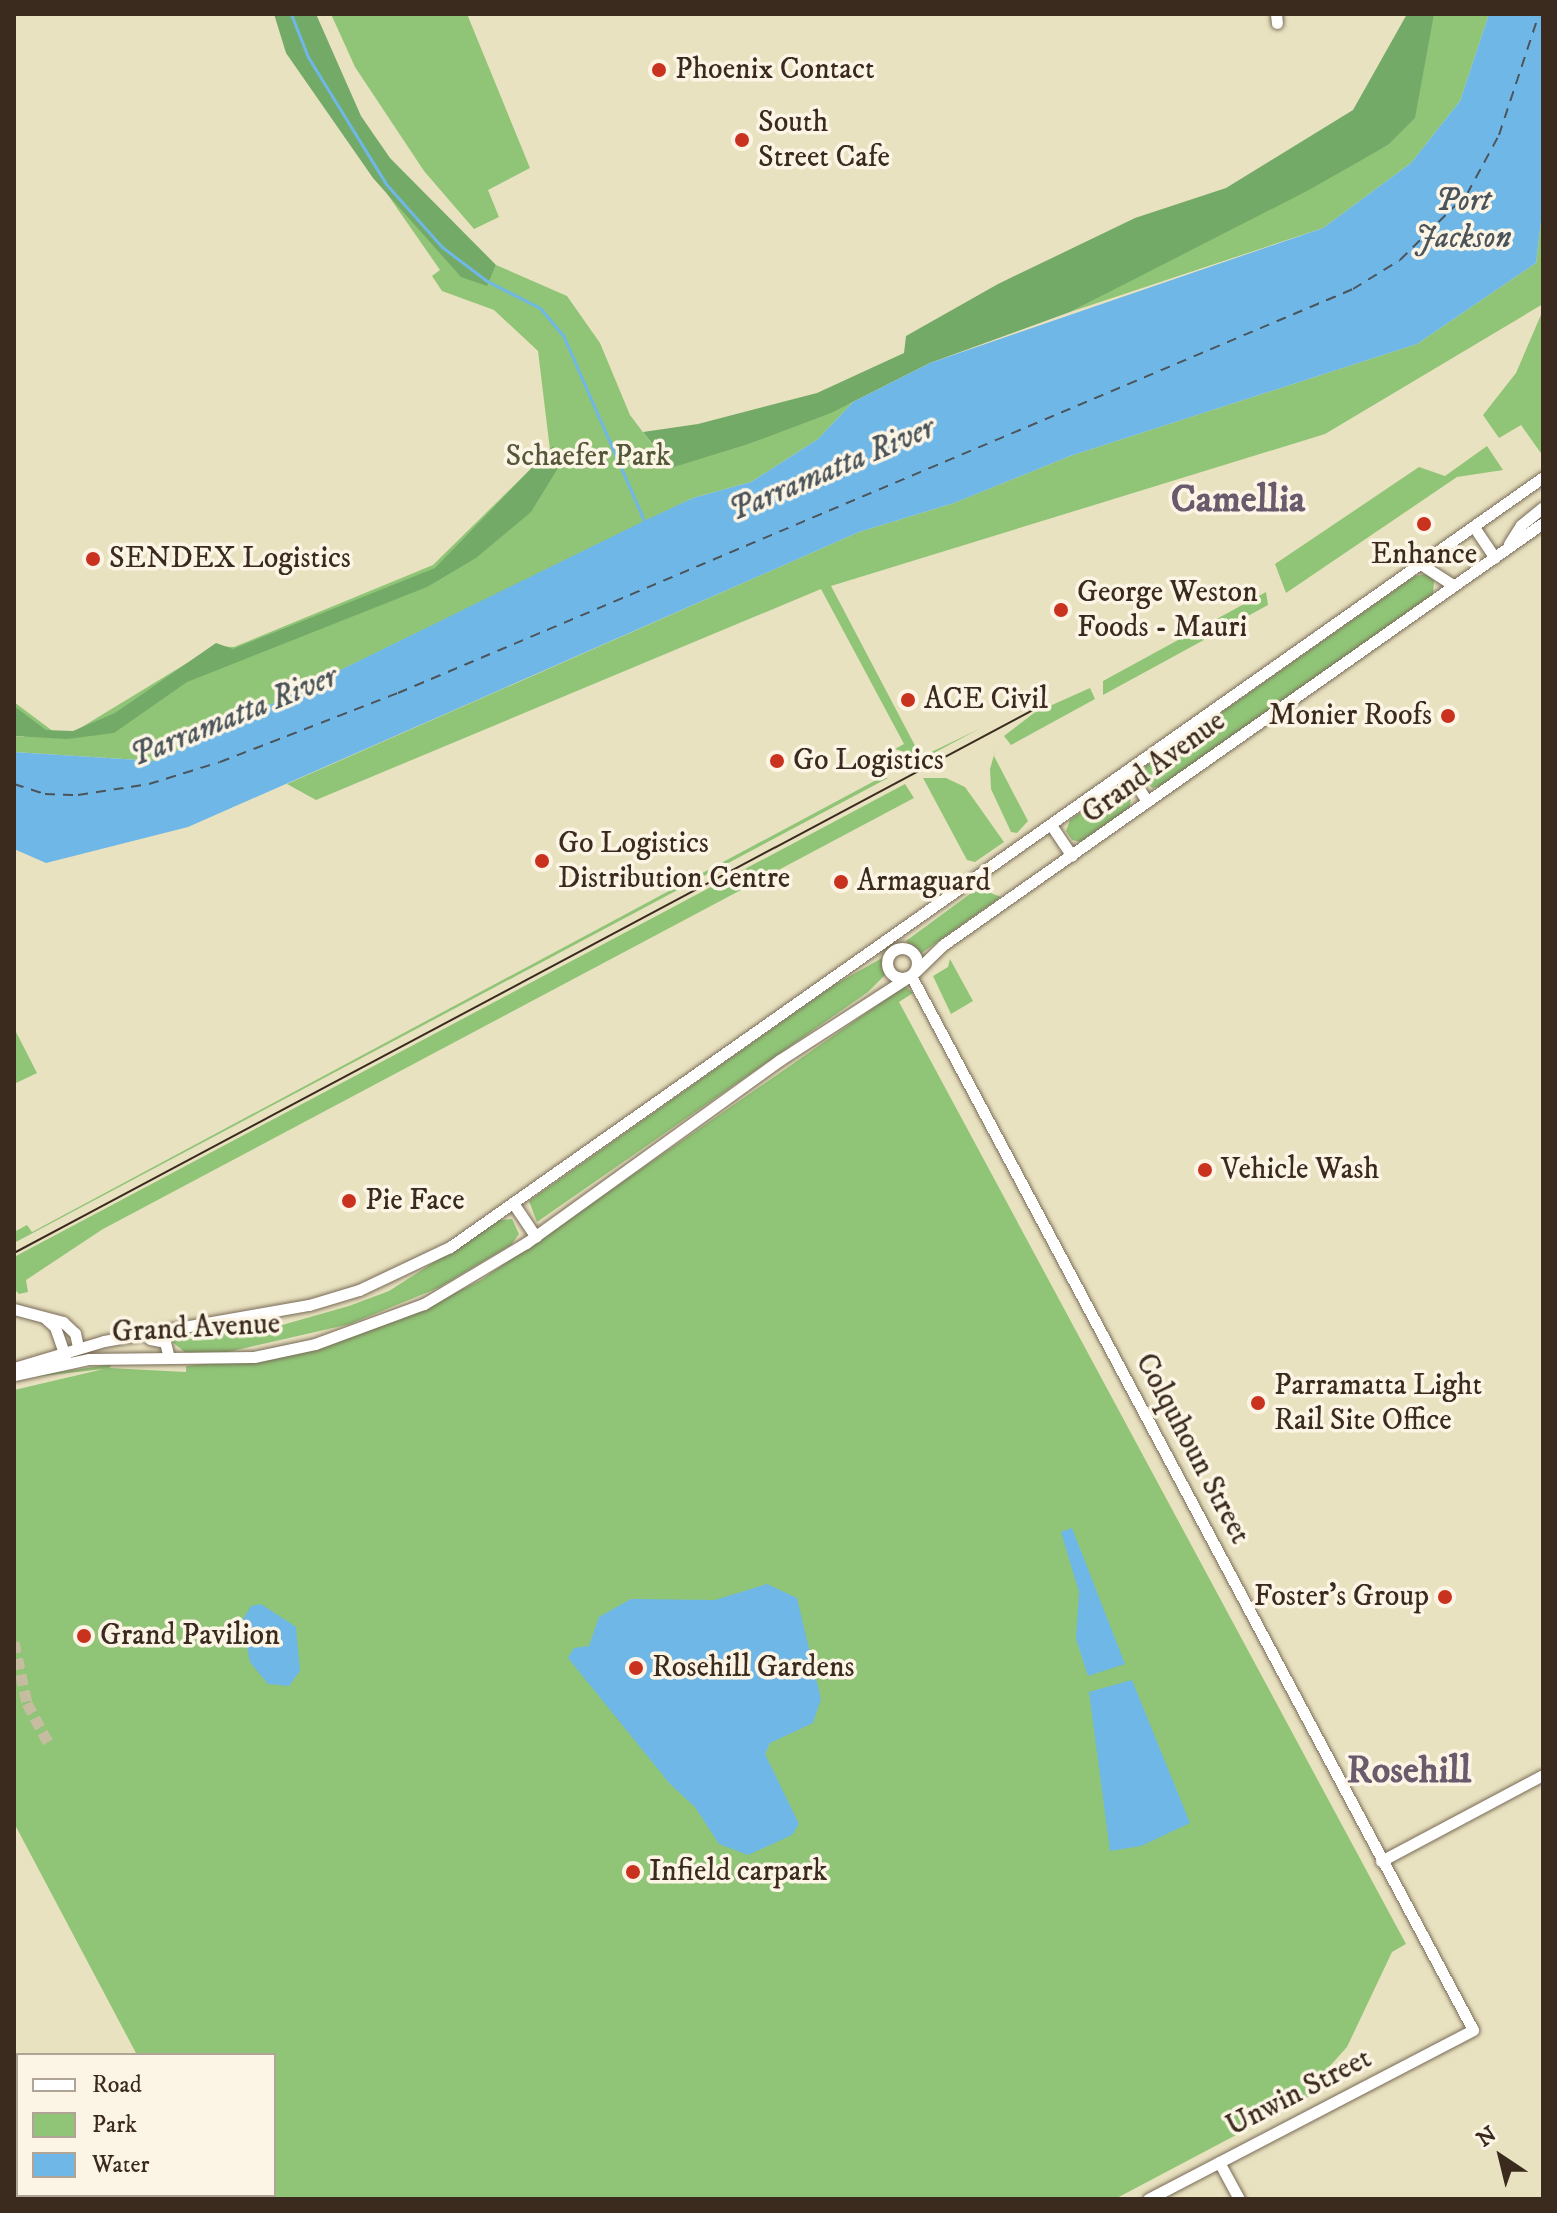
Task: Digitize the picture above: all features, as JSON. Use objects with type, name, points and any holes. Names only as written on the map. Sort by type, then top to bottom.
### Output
[{"type":"street","name":"Grand Avenue","points":[[14,1368],[78,1347],[271,1314],[359,1290],[450,1247],[515,1206],[1543,477]]},
{"type":"street","points":[[1474,527],[1500,554],[1521,525],[1543,507]]},
{"type":"street","name":"Grand Avenue","points":[[14,1375],[72,1361],[254,1357],[364,1328],[474,1278],[536,1237],[780,1060],[910,976],[943,945],[1543,523]]},
{"type":"street","points":[[1422,565],[1454,586]]},
{"type":"street","points":[[1128,771],[1147,802]]},
{"type":"street","points":[[1051,825],[1072,856]]},
{"type":"street","name":"Grand Avenue","points":[[827,985],[891,948],[963,887]]},
{"type":"street","points":[[891,948],[910,952],[910,976],[889,966],[891,948]]},
{"type":"street","name":"Colquhoun Street","points":[[910,976],[1473,2030]]},
{"type":"street","points":[[515,1206],[536,1237]]},
{"type":"street","points":[[14,1309],[67,1325],[78,1347]]},
{"type":"street","points":[[44,1318],[57,1330],[60,1353],[72,1361]]},
{"type":"street","points":[[110,1340],[157,1339],[166,1344],[169,1358]]},
{"type":"street","name":"Grand Avenue","points":[[72,1361],[78,1347]]},
{"type":"street","points":[[1381,1861],[1543,1775]]},
{"type":"street","name":"Unwin Street","points":[[1148,2199],[1473,2030]]},
{"type":"street","points":[[1219,2162],[1239,2199]]},
{"type":"green space","points":[[274,14],[316,14],[361,116],[390,158],[496,265],[487,286],[461,277],[373,178],[286,53]]},
{"type":"green space","points":[[331,14],[467,14],[530,168],[488,190],[499,217],[474,229],[424,171],[355,67]]},
{"type":"green space","points":[[1407,14],[1434,14],[1415,118],[1388,145],[1307,191],[1070,312],[930,363],[831,413],[746,445],[671,468],[643,432],[698,424],[817,393],[904,353],[906,336],[998,284],[1135,218],[1226,188],[1353,110]]},
{"type":"green space","points":[[1434,14],[1489,14],[1460,101],[1411,163],[1323,228],[1070,312],[1388,145]]},
{"type":"green space","name":"Schaefer Park","points":[[317,93],[357,121],[491,276],[496,265],[567,296],[600,343],[630,415],[670,468],[746,445],[853,402],[818,439],[751,482],[693,498],[155,761],[14,752],[14,736],[25,737],[14,726],[14,702],[54,732],[72,733],[215,646],[234,647],[433,565],[550,450],[538,351],[494,310],[442,291],[432,276],[440,270]]},
{"type":"green space","points":[[1543,205],[1543,304],[1325,434],[831,586],[921,757],[981,728],[915,763],[908,753],[895,749],[904,744],[821,589],[316,800],[287,784],[859,532],[954,503],[1070,456],[1417,344],[1536,263]]},
{"type":"green space","points":[[1543,310],[1543,456],[1521,425],[1499,438],[1483,415],[1516,373]]},
{"type":"green space","points":[[553,446],[558,468],[531,512],[476,558],[427,587],[187,682],[114,733],[67,739],[14,736],[14,706],[46,730],[73,731],[115,713],[216,643],[233,649],[435,568]]},
{"type":"green space","points":[[1487,446],[1503,470],[1457,477],[1286,593],[1275,564],[1419,467],[1445,476]]},
{"type":"green space","points":[[1427,574],[1434,581],[1433,594],[1162,786],[1152,788],[1143,777],[1145,766],[1415,576]]},
{"type":"green space","points":[[1266,592],[1268,605],[1103,695],[1103,681]]},
{"type":"green space","points":[[1090,688],[1095,699],[1011,745],[1004,736],[1034,713]]},
{"type":"green space","points":[[996,748],[994,756],[1028,821],[1017,833],[1011,832],[991,789],[990,769]]},
{"type":"green space","points":[[880,778],[888,778],[14,1243],[14,1232],[27,1225],[32,1232]]},
{"type":"green space","points":[[923,778],[946,778],[965,787],[1004,842],[975,862],[967,860]]},
{"type":"green space","points":[[905,784],[914,798],[103,1229],[26,1280],[28,1292],[19,1294],[14,1289],[14,1257]]},
{"type":"green space","points":[[1117,786],[1125,787],[1131,796],[1130,808],[1080,842],[1072,840],[1066,831],[1070,820]]},
{"type":"green space","points":[[978,888],[1001,897],[919,955],[906,941]]},
{"type":"green space","points":[[882,958],[885,975],[868,992],[537,1222],[529,1201],[834,985]]},
{"type":"green space","points":[[950,959],[973,1001],[951,1014],[933,976],[948,967]]},
{"type":"green space","name":"Rosehill Gardens","points":[[905,986],[913,993],[899,1002],[1406,1944],[1392,1952],[1347,2047],[1320,2077],[1325,2088],[1115,2199],[214,2199],[276,2197],[276,2053],[136,2053],[14,1823],[14,1390],[104,1369],[14,1379],[113,1364],[109,1368],[186,1372],[186,1366],[296,1354],[400,1320],[481,1280]]},
{"type":"green space","points":[[14,1028],[37,1073],[14,1084]]},
{"type":"green space","points":[[512,1219],[519,1234],[511,1245],[438,1288],[350,1324],[228,1352],[186,1353],[166,1337],[243,1325],[282,1325],[349,1306],[389,1291],[500,1220]]},
{"type":"water","name":"Port Jackson","points":[[1489,14],[1543,14],[1543,205],[1536,263],[1417,344],[1070,456],[954,503],[859,532],[188,827],[46,863],[14,849],[14,752],[155,761],[693,498],[751,482],[818,439],[853,402],[930,363],[1323,228],[1411,163],[1460,101]]},
{"type":"water","points":[[1072,1528],[1125,1664],[1088,1676],[1076,1639],[1079,1592],[1061,1532]]},
{"type":"water","points":[[767,1584],[797,1598],[821,1699],[813,1723],[770,1743],[765,1754],[799,1824],[792,1835],[748,1855],[719,1844],[695,1807],[670,1784],[568,1658],[574,1648],[589,1646],[599,1617],[631,1599],[715,1600]]},
{"type":"water","points":[[261,1604],[296,1627],[300,1671],[289,1686],[268,1684],[250,1662],[242,1621],[251,1606]]},
{"type":"water","points":[[1132,1680],[1190,1823],[1141,1846],[1110,1851],[1089,1692]]},
{"type":"waterway","points":[[291,14],[308,57],[386,184],[442,247],[487,281],[540,308],[563,335],[645,523]]},
{"type":"ferry route","points":[[14,784],[45,794],[78,795],[149,784],[220,762],[398,693],[1353,289],[1400,260],[1467,194],[1499,135],[1539,14]]},
{"type":"tunnel","points":[[14,1642],[27,1703],[49,1744]]},
{"type":"tram line","points":[[14,1253],[1037,708]]},
{"type":"place","name":"Phoenix Contact","points":[[659,70]]},
{"type":"place","name":"South Street Cafe","points":[[742,140]]},
{"type":"place","name":"Enhance","points":[[1424,524]]},
{"type":"place","name":"SENDEX Logistics","points":[[93,559]]},
{"type":"place","name":"George Weston Foods - Mauri","points":[[1061,610]]},
{"type":"place","name":"ACE Civil","points":[[908,700]]},
{"type":"place","name":"Monier Roofs","points":[[1448,716]]},
{"type":"place","name":"Go Logistics","points":[[777,761]]},
{"type":"place","name":"Go Logistics Distribution Centre","points":[[542,861]]},
{"type":"place","name":"Armaguard","points":[[841,882]]},
{"type":"place","name":"Vehicle Wash","points":[[1205,1170]]},
{"type":"place","name":"Pie Face","points":[[349,1201]]},
{"type":"place","name":"Parramatta Light Rail Site Office","points":[[1258,1403]]},
{"type":"place","name":"Foster's Group","points":[[1445,1597]]},
{"type":"place","name":"Grand Pavilion","points":[[84,1636]]},
{"type":"place","name":"Rosehill Gardens","points":[[636,1668]]},
{"type":"place","name":"Infield carpark","points":[[633,1872]]},
{"type":"district","name":"Camellia","points":[[1238,501]]},
{"type":"district","name":"Rosehill","points":[[1409,1772]]},
{"type":"water label","name":"Parramatta River","points":[[832,470]]},
{"type":"water label","name":"Parramatta River","points":[[234,717]]}]
